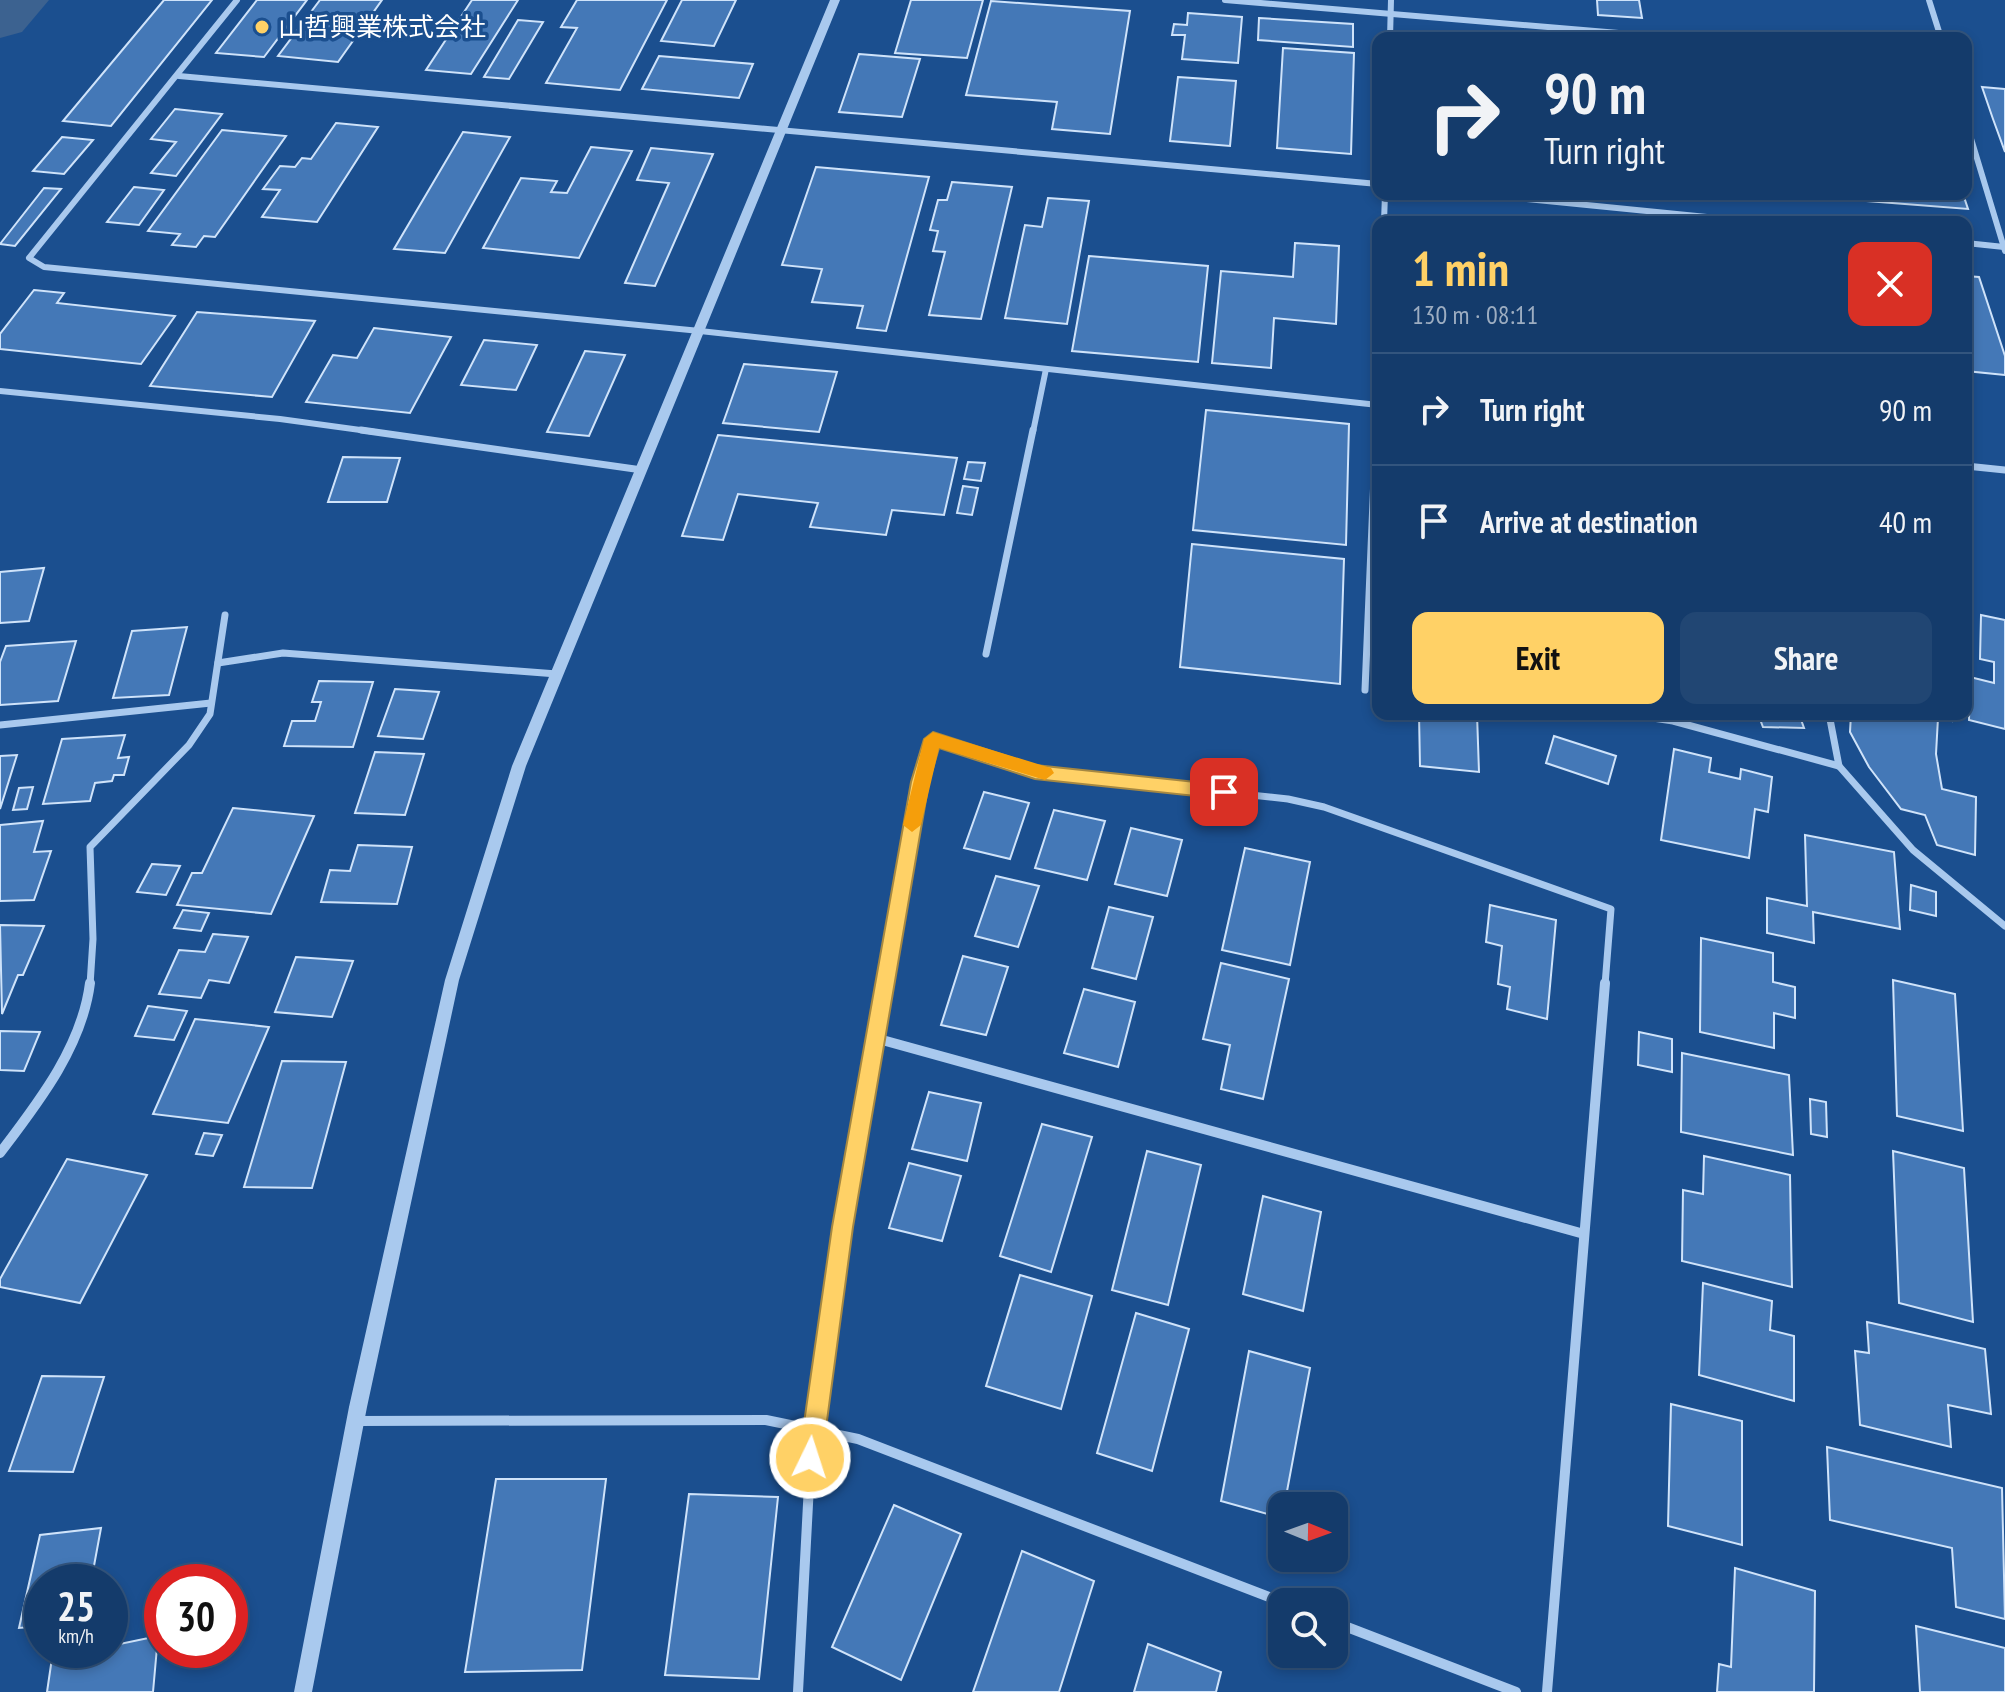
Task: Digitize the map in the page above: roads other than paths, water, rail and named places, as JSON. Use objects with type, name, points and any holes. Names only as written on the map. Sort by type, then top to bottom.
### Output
[{"type":"street","points":[[237,0],[179,76],[29,258],[44,267],[700,331],[1372,404]]},
{"type":"street","points":[[303,1692],[356,1421],[452,980],[519,766],[835,0]]},
{"type":"street","points":[[1225,0],[1609,32]]},
{"type":"street","points":[[1390,32],[1391,0]]},
{"type":"street","points":[[1929,0],[1939,32]]},
{"type":"street","points":[[179,76],[780,133],[1372,183]]},
{"type":"street","points":[[1972,142],[2004,249],[1972,244]]},
{"type":"street","points":[[1536,200],[1697,216]]},
{"type":"street","points":[[986,654],[1046,369]]},
{"type":"street","points":[[0,391],[280,419],[642,470]]},
{"type":"street","points":[[1972,467],[2005,470]]},
{"type":"street","points":[[1365,690],[1372,537]]},
{"type":"street","points":[[0,1153],[63,1060],[89,998],[90,847],[189,745],[210,714],[225,615]]},
{"type":"street","points":[[218,663],[283,653],[557,674]]},
{"type":"street","points":[[0,725],[211,703]]},
{"type":"street","points":[[1666,720],[1839,766]]},
{"type":"street","points":[[1830,720],[1839,766],[1913,850],[2005,926]]},
{"type":"street","points":[[798,1692],[812,1429],[875,1038],[920,782],[933,739],[1035,772],[1288,799],[1324,807],[1611,909],[1547,1692]]},
{"type":"street","points":[[875,1038],[1584,1234]]},
{"type":"street","points":[[356,1421],[766,1420],[858,1439],[1268,1597]]},
{"type":"street","points":[[1348,1627],[1516,1692]]},
{"type":"waterway","points":[[0,19],[18,0]]},
{"type":"place","name":"山哲興業株式会社","points":[[262,27]]}]
